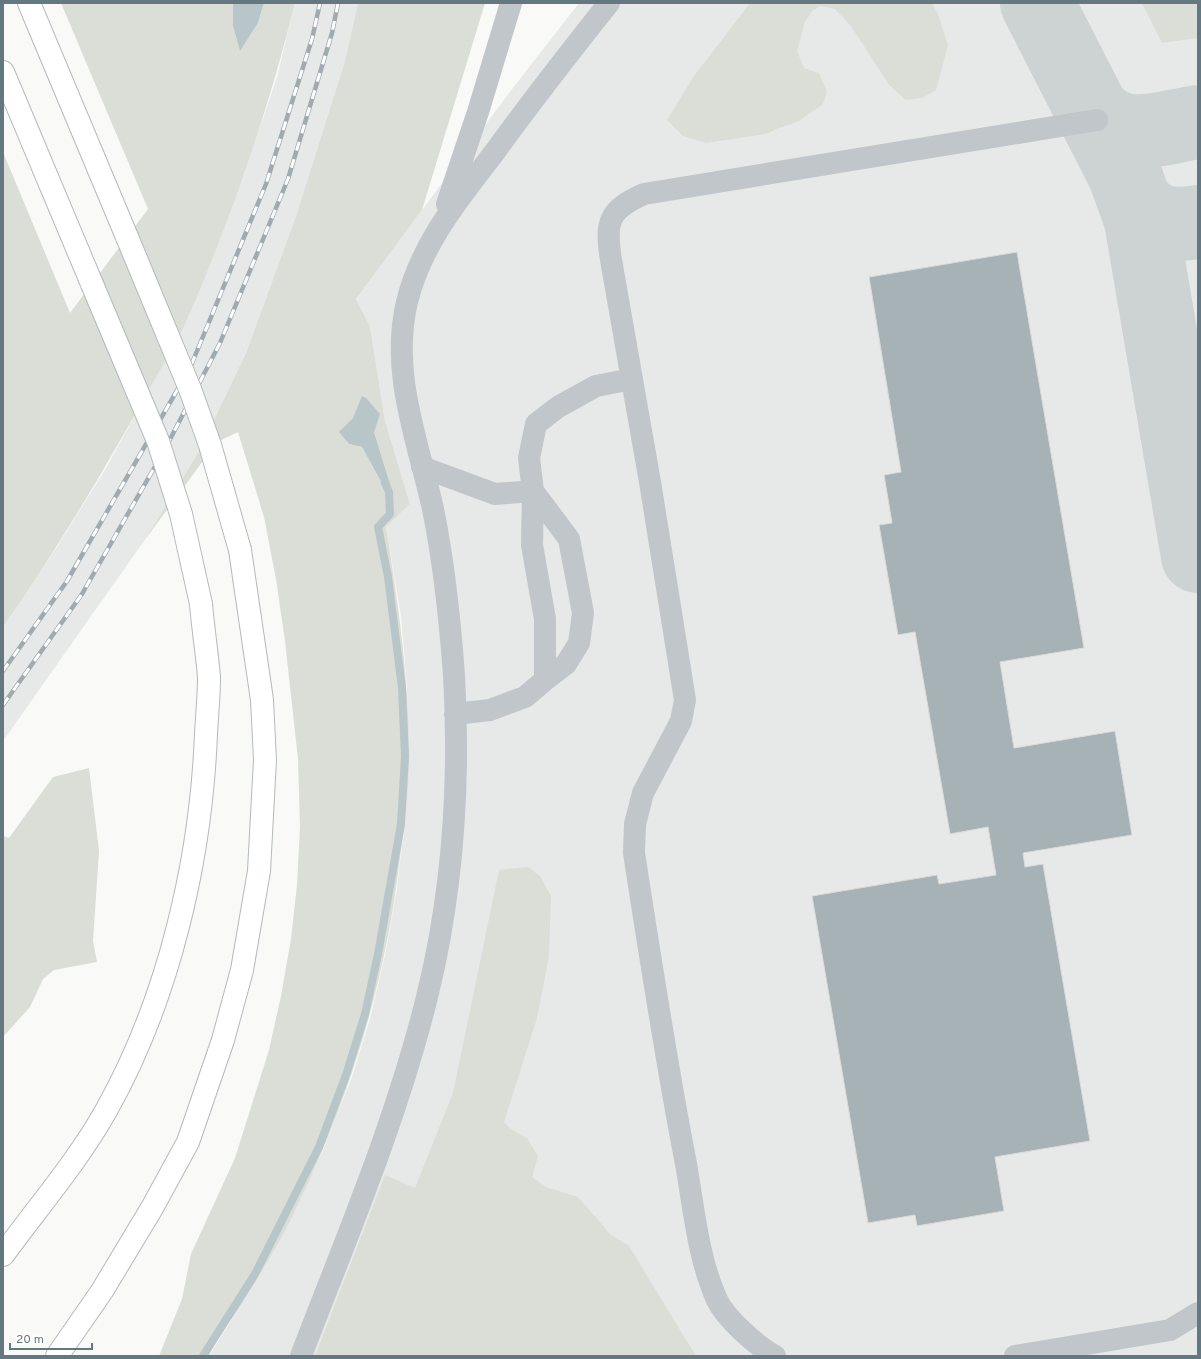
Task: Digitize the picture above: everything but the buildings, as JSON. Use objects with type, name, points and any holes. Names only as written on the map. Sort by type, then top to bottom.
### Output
[{"type":"highway","points":[[30,3],[190,389],[226,496],[240,550],[262,700],[266,760],[259,871],[242,970],[224,1040],[188,1142],[152,1208],[102,1291],[57,1356]]},
{"type":"highway","points":[[3,72],[158,441],[181,514],[201,604],[209,678],[205,775],[193,858],[170,955],[152,1009],[131,1060],[106,1109],[77,1155],[3,1256]]},
{"type":"highway","points":[[3,1250],[20,1232]]},
{"type":"highway","points":[[50,1356],[102,1291]]},
{"type":"lane","points":[[441,224],[478,112],[511,3]]},
{"type":"lane","points":[[301,1356],[401,1090],[428,992],[445,906],[452,842],[456,773],[455,714],[448,610],[434,519],[405,400],[402,359],[406,306],[417,269],[441,224],[546,83],[609,3]]},
{"type":"lane","points":[[775,1356],[761,1348],[736,1324],[718,1302],[706,1272],[672,1092],[634,854],[635,824],[642,794],[681,720],[685,700],[609,246],[608,224],[616,210],[628,201],[644,194],[1098,120]]},
{"type":"lane","points":[[545,680],[546,619],[532,545],[533,491],[529,458],[536,424],[558,407],[596,386],[632,379]]},
{"type":"lane","points":[[422,467],[495,494],[533,491]]},
{"type":"lane","points":[[455,714],[490,710],[525,697],[566,664],[579,643],[583,613],[568,539],[533,491]]},
{"type":"lane","points":[[1015,1356],[1170,1330],[1198,1313]]},
{"type":"shaded area","points":[[61,3],[233,3],[233,26],[240,50],[258,23],[264,3],[295,3],[261,125],[233,205],[186,322],[93,488],[3,627],[3,152],[70,313],[148,209]]},
{"type":"shaded area","points":[[233,3],[264,3],[258,23],[240,51],[233,26]]},
{"type":"shaded area","points":[[295,3],[358,3],[345,61],[295,219],[246,353],[198,453],[144,541],[3,741],[3,627],[57,547],[106,468],[185,324],[216,249],[243,177],[277,77]]},
{"type":"shaded area","points":[[358,3],[485,3],[422,210],[356,299],[370,326],[385,421],[410,504],[386,527],[402,640],[409,725],[409,766],[402,845],[385,950],[363,1038],[333,1124],[316,1166],[290,1222],[262,1272],[219,1337],[209,1356],[159,1356],[182,1299],[191,1254],[235,1158],[269,1050],[281,996],[291,939],[297,885],[300,827],[298,759],[285,641],[276,579],[264,517],[238,432],[217,442],[144,541],[198,453],[246,353],[295,219],[345,61]],"holes":[[[353,418],[374,432],[391,487],[385,489],[362,447],[349,444],[340,433]]]},
{"type":"shaded area","points":[[579,3],[1198,3],[1198,1356],[209,1356],[258,1277],[295,1211],[324,1148],[352,1077],[371,1015],[385,955],[397,888],[405,822],[409,755],[407,686],[401,616],[386,527],[410,504],[385,421],[370,326],[356,299],[509,93]]},
{"type":"shaded area","points":[[750,3],[932,3],[938,14],[948,45],[936,90],[922,98],[906,100],[889,85],[851,26],[835,9],[821,6],[813,10],[805,22],[797,51],[804,68],[819,73],[827,92],[823,104],[799,121],[766,134],[706,143],[683,136],[667,120],[694,76]]},
{"type":"shaded area","points":[[1142,3],[1198,3],[1198,38],[1162,43]]},
{"type":"shaded area","points":[[362,396],[366,398],[380,414],[374,432],[391,487],[389,492],[385,489],[362,447],[349,444],[339,432],[353,418]]},
{"type":"shaded area","points":[[89,768],[99,851],[93,941],[97,962],[54,970],[43,979],[30,1007],[3,1037],[3,836],[9,838],[53,777]]},
{"type":"shaded area","points":[[528,867],[540,876],[551,896],[549,956],[537,1018],[504,1122],[511,1129],[527,1138],[538,1156],[532,1177],[546,1187],[578,1197],[611,1235],[629,1246],[696,1356],[315,1356],[385,1175],[415,1188],[453,1093],[499,870]]},
{"type":"waterway","points":[[203,1356],[255,1274],[319,1147],[346,1075],[365,1014],[378,954],[401,824],[405,756],[402,688],[388,577],[378,527],[390,514],[389,492],[385,483]]},
{"type":"taxiway","points":[[1037,3],[1125,175],[1141,220],[1198,556]]},
{"type":"taxiway","points":[[1090,107],[1101,119],[1113,127],[1126,130],[1154,130],[1198,122]]},
{"type":"taxiway","points":[[1135,201],[1148,215],[1163,222],[1180,224],[1198,222]]},
{"type":"railway","points":[[3,671],[67,581],[190,368],[266,184],[312,39],[320,3]]},
{"type":"railway","points":[[3,705],[82,594],[165,449],[220,343],[288,179],[332,33],[338,3]]}]
